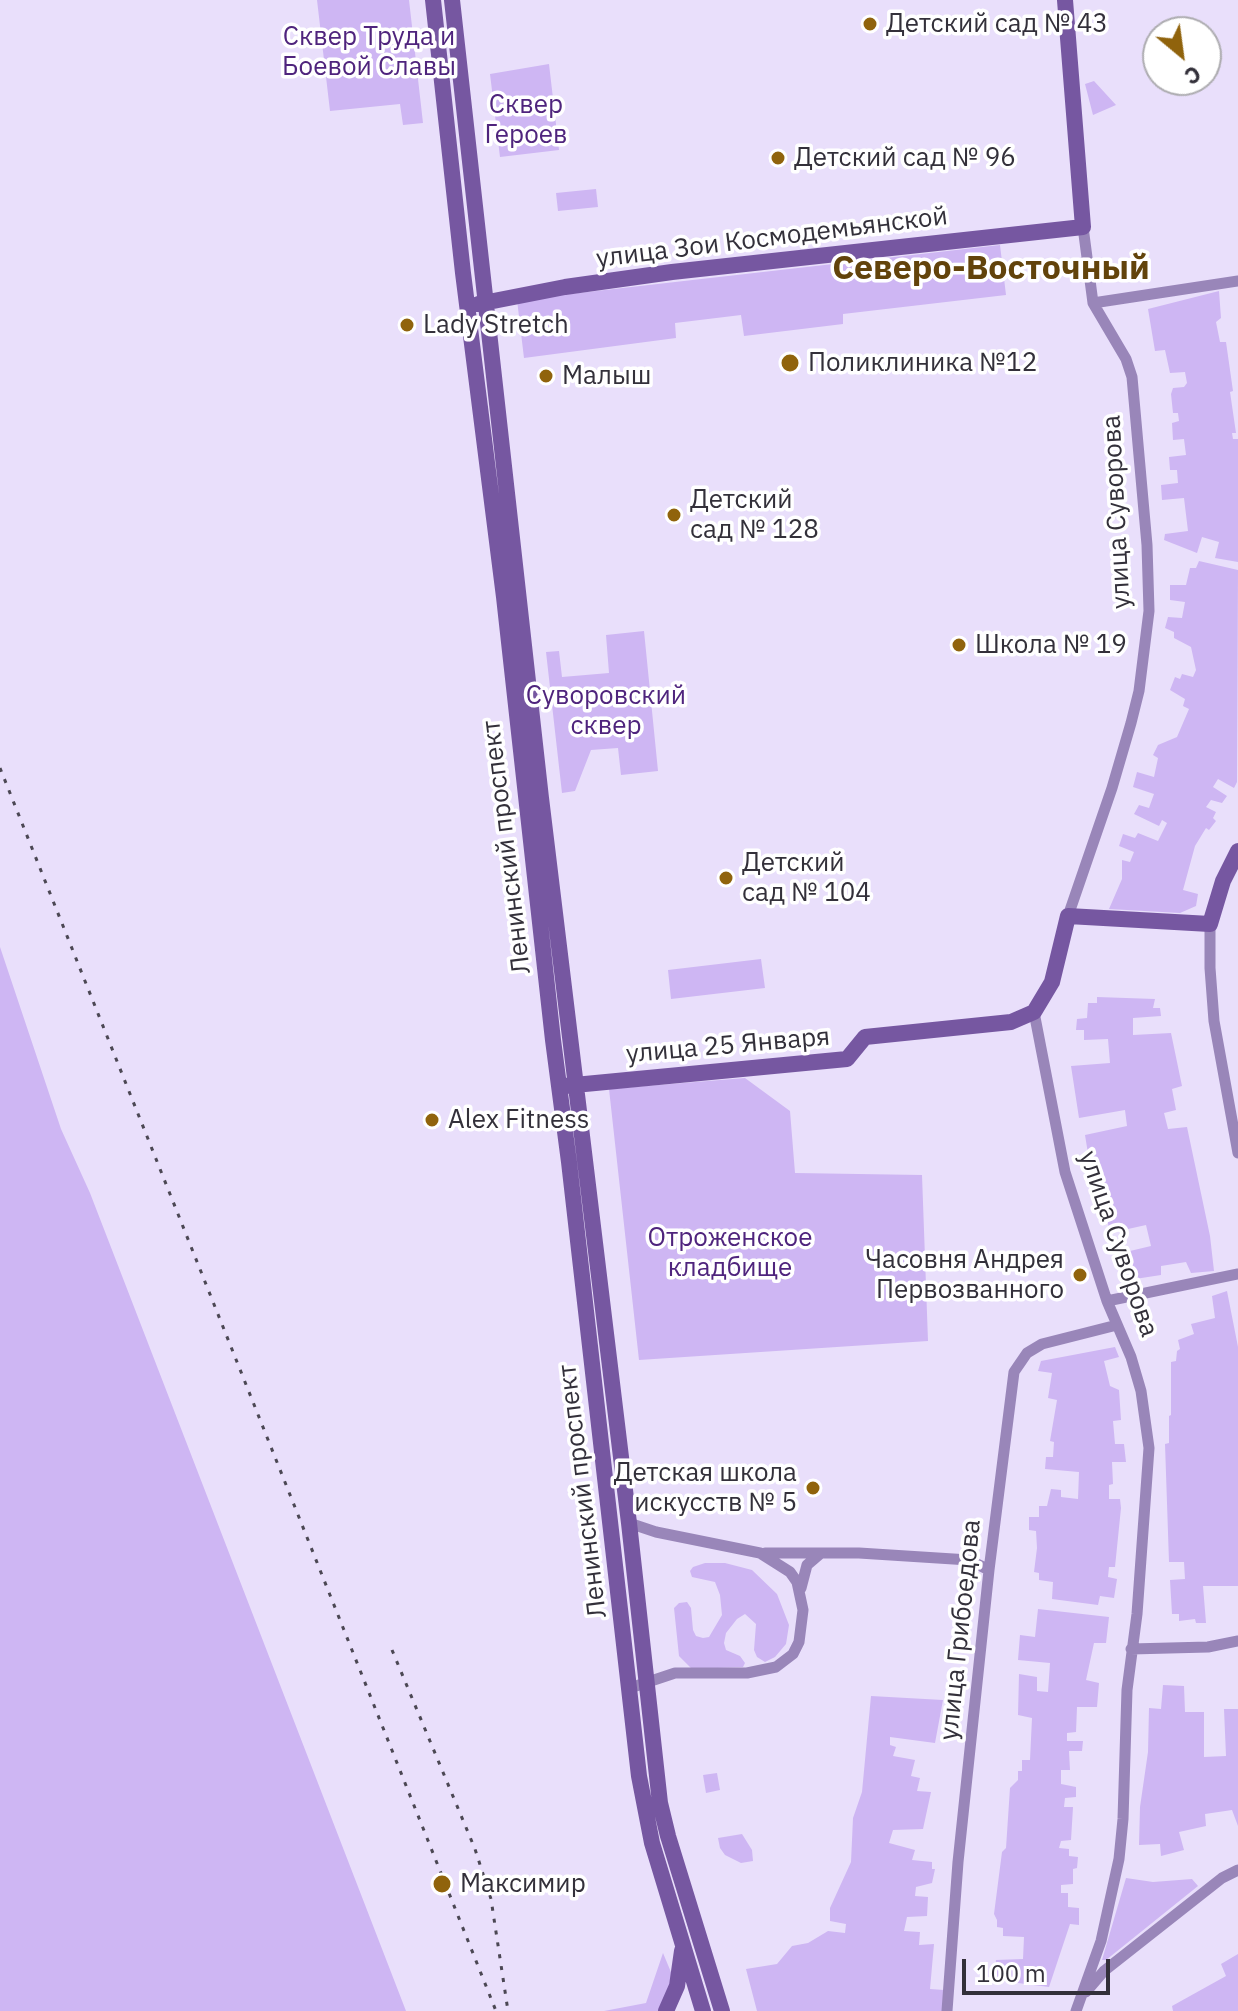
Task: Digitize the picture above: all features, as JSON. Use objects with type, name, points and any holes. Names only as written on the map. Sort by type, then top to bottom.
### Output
[{"type":"main road","name":"Ленинский проспект","points":[[433,0],[566,1085],[629,1523],[660,1803],[720,2004]]},
{"type":"main road","name":"Ленинский проспект","points":[[452,0],[607,1491],[645,1810],[652,1843],[702,2007]]},
{"type":"main road","points":[[1065,0],[1083,227]]},
{"type":"main road","name":"улица Зои Космодемьянской","points":[[469,307],[485,301],[672,272],[1083,227]]},
{"type":"main road","points":[[1068,916],[1210,924],[1223,881],[1238,851]]},
{"type":"main road","name":"улица Суворова","points":[[1034,1012],[1052,982],[1068,916]]},
{"type":"main road","name":"улица 25 Января","points":[[566,1085],[847,1059],[865,1037],[1011,1022],[1034,1012]]},
{"type":"main road","points":[[607,1491],[614,1500],[618,1523],[629,1523]]},
{"type":"main road","points":[[666,2011],[679,1975],[681,1937]]},
{"type":"main road","points":[[685,2011],[720,2004]]},
{"type":"street","name":"улица Суворова","points":[[1068,916],[1131,723],[1139,691],[1149,611],[1147,545],[1132,377],[1126,359],[1093,303],[1083,227]]},
{"type":"street","points":[[1093,303],[1238,281]]},
{"type":"street","points":[[1210,924],[1214,1021],[1238,1153]]},
{"type":"street","name":"улица Суворова","points":[[1034,1012],[1065,1172],[1107,1301],[1131,1357],[1141,1391],[1149,1448],[1143,1543],[1131,1649],[1119,1859],[1101,1941],[1075,2008]]},
{"type":"street","points":[[1107,1301],[1238,1274]]},
{"type":"street","name":"улица Грибоедова","points":[[947,2011],[958,1862],[1014,1372],[1027,1353],[1042,1344],[1117,1325]]},
{"type":"street","points":[[629,1523],[656,1532],[760,1553],[969,1560],[989,1570]]},
{"type":"street","points":[[760,1553],[790,1572],[801,1593]]},
{"type":"street","points":[[630,1688],[675,1673],[747,1673],[782,1664],[793,1654],[799,1642],[803,1619],[803,1574],[807,1565],[822,1553]]},
{"type":"street","points":[[1131,1649],[1208,1647],[1238,1641]]},
{"type":"street","points":[[1075,2008],[1104,1971],[1222,1878],[1238,1870]]},
{"type":"green space","name":"Сквер Труда и Боевой Славы","points":[[317,0],[409,0],[423,123],[403,125],[400,104],[330,111]]},
{"type":"green space","name":"Сквер Героев","points":[[549,64],[559,150],[500,157],[490,74]]},
{"type":"green space","points":[[1094,81],[1116,105],[1093,115],[1085,84]]},
{"type":"green space","points":[[596,189],[598,207],[558,211],[556,193]]},
{"type":"green space","points":[[1000,245],[1006,295],[843,314],[843,324],[744,336],[741,315],[675,323],[676,338],[524,358],[517,300]]},
{"type":"green space","points":[[1219,291],[1221,318],[1216,322],[1220,342],[1226,342],[1236,433],[1232,433],[1233,439],[1238,439],[1238,562],[1215,558],[1219,542],[1202,537],[1197,553],[1164,540],[1165,534],[1188,531],[1184,498],[1162,500],[1161,485],[1178,483],[1177,470],[1170,470],[1169,457],[1186,455],[1184,439],[1173,440],[1172,423],[1179,421],[1178,413],[1173,413],[1171,394],[1173,388],[1184,387],[1187,383],[1185,372],[1170,373],[1165,350],[1155,351],[1148,309]]},
{"type":"green space","points":[[1199,561],[1238,570],[1237,782],[1234,788],[1218,779],[1213,787],[1227,796],[1222,803],[1211,800],[1206,807],[1216,812],[1213,818],[1216,821],[1209,830],[1206,828],[1195,846],[1183,890],[1198,894],[1196,906],[1180,913],[1109,909],[1122,879],[1122,860],[1130,862],[1134,852],[1119,846],[1123,834],[1135,838],[1138,833],[1158,841],[1167,823],[1162,820],[1159,826],[1134,814],[1139,805],[1149,808],[1154,794],[1133,787],[1137,772],[1154,777],[1158,758],[1153,755],[1158,745],[1177,737],[1189,709],[1183,706],[1185,699],[1170,690],[1175,677],[1180,679],[1182,674],[1193,677],[1196,670],[1191,647],[1174,638],[1174,632],[1165,628],[1168,617],[1182,618],[1185,602],[1170,600],[1170,585],[1186,585],[1190,568],[1196,568]]},
{"type":"green space","name":"Суворовский сквер","points":[[644,631],[658,771],[621,775],[618,748],[591,750],[575,791],[562,793],[546,652],[559,651],[562,677],[609,673],[606,635]]},
{"type":"green space","points":[[0,947],[61,1129],[90,1193],[406,2011],[0,2011]]},
{"type":"green space","points":[[761,959],[765,988],[671,999],[668,970]]},
{"type":"green space","points":[[1097,997],[1155,999],[1153,1008],[1160,1008],[1161,1016],[1133,1018],[1133,1035],[1171,1033],[1182,1086],[1172,1089],[1176,1110],[1164,1113],[1168,1129],[1187,1127],[1210,1236],[1214,1271],[1191,1273],[1186,1262],[1161,1266],[1161,1275],[1135,1279],[1130,1251],[1151,1246],[1146,1225],[1110,1233],[1096,1166],[1090,1166],[1085,1135],[1127,1126],[1125,1110],[1079,1118],[1071,1066],[1110,1063],[1108,1039],[1084,1040],[1084,1030],[1076,1030],[1077,1019],[1087,1018],[1088,1003],[1097,1003]]},
{"type":"green space","name":"Отроженское кладбище","points":[[745,1078],[790,1111],[795,1173],[922,1175],[928,1341],[639,1360],[609,1089]]},
{"type":"green space","points":[[1227,1291],[1238,1347],[1238,1586],[1203,1586],[1206,1623],[1196,1623],[1195,1619],[1179,1621],[1179,1614],[1172,1614],[1170,1580],[1185,1579],[1184,1562],[1169,1562],[1165,1444],[1169,1443],[1171,1362],[1176,1361],[1180,1349],[1178,1340],[1194,1334],[1191,1324],[1215,1318],[1212,1296]]},
{"type":"green space","points":[[1115,1347],[1119,1357],[1104,1361],[1110,1386],[1119,1390],[1121,1420],[1113,1421],[1115,1444],[1124,1444],[1126,1462],[1112,1462],[1113,1484],[1109,1485],[1109,1499],[1120,1499],[1121,1508],[1115,1567],[1109,1567],[1108,1577],[1117,1579],[1114,1598],[1100,1596],[1098,1605],[1052,1599],[1053,1582],[1039,1580],[1039,1573],[1034,1572],[1036,1531],[1029,1530],[1029,1517],[1039,1517],[1039,1506],[1047,1506],[1051,1489],[1061,1490],[1061,1497],[1078,1499],[1079,1472],[1045,1469],[1046,1457],[1053,1457],[1054,1442],[1050,1441],[1057,1400],[1048,1398],[1052,1373],[1038,1371],[1041,1361]]},
{"type":"green space","points":[[705,1563],[725,1563],[752,1570],[777,1594],[789,1625],[786,1644],[775,1657],[765,1662],[757,1657],[754,1650],[756,1624],[745,1614],[726,1633],[724,1643],[726,1650],[740,1656],[745,1663],[743,1667],[692,1669],[679,1656],[674,1608],[679,1603],[687,1602],[691,1608],[693,1630],[696,1636],[703,1638],[709,1637],[722,1615],[715,1582],[692,1577],[690,1571]]},
{"type":"green space","points":[[1038,1609],[1109,1617],[1106,1643],[1094,1643],[1086,1680],[1099,1683],[1097,1707],[1077,1707],[1076,1732],[1067,1733],[1067,1741],[1083,1741],[1082,1751],[1069,1751],[1070,1770],[1061,1770],[1061,1784],[1076,1787],[1076,1797],[1065,1798],[1064,1807],[1073,1807],[1071,1840],[1061,1841],[1059,1848],[1069,1849],[1069,1856],[1078,1857],[1077,1868],[1073,1869],[1073,1884],[1061,1885],[1061,1893],[1068,1893],[1068,1907],[1079,1908],[1079,1925],[1070,1924],[1049,1987],[995,1980],[996,1960],[1023,1959],[1024,1937],[1003,1936],[1003,1928],[997,1927],[994,1914],[1002,1852],[1006,1848],[1010,1788],[1018,1780],[1018,1771],[1022,1771],[1022,1760],[1030,1760],[1032,1718],[1018,1715],[1019,1674],[1037,1677],[1037,1691],[1048,1692],[1050,1663],[1018,1660],[1020,1635],[1035,1637]]},
{"type":"green space","points":[[1163,1685],[1184,1686],[1185,1712],[1204,1712],[1204,1757],[1226,1756],[1224,1709],[1238,1709],[1238,1826],[1232,1810],[1205,1814],[1206,1826],[1179,1832],[1184,1850],[1161,1856],[1160,1844],[1139,1845],[1149,1708],[1161,1709]]},
{"type":"green space","points":[[871,1696],[943,1700],[935,1743],[890,1737],[890,1745],[896,1747],[893,1756],[915,1760],[911,1776],[920,1778],[917,1791],[931,1792],[923,1829],[893,1830],[889,1843],[915,1850],[912,1860],[932,1862],[932,1869],[935,1869],[932,1883],[916,1887],[915,1896],[928,1897],[927,1916],[907,1917],[904,1931],[920,1932],[919,1945],[934,1944],[930,1989],[944,1990],[943,2011],[757,2011],[746,1969],[777,1964],[792,1946],[808,1943],[828,1931],[845,1933],[846,1924],[830,1921],[830,1908],[851,1862],[853,1818],[862,1792]]},
{"type":"green space","points":[[717,1773],[720,1790],[706,1793],[703,1775]]},
{"type":"green space","points":[[742,1834],[752,1850],[753,1861],[741,1863],[725,1855],[720,1848],[718,1838]]},
{"type":"green space","points":[[1126,1878],[1153,1882],[1192,1879],[1198,1886],[1106,1960],[1102,1960]]},
{"type":"green space","points":[[663,1953],[673,1977],[658,2011],[604,2011],[646,2003]]},
{"type":"green space","points":[[1238,1954],[1238,2011],[1173,2011],[1172,2006],[1226,1976],[1221,1964]]},
{"type":"railway","points":[[0,768],[496,2011]]},
{"type":"railway","points":[[392,1650],[475,1849],[491,1899],[508,2011]]},
{"type":"place","name":"Детский сад № 43","points":[[870,24]]},
{"type":"place","name":"Детский сад № 96","points":[[778,158]]},
{"type":"place","name":"Lady Stretch","points":[[407,325]]},
{"type":"place","name":"Поликлиника №12","points":[[790,363]]},
{"type":"place","name":"Малыш","points":[[546,376]]},
{"type":"place","name":"Детский сад № 128","points":[[674,515]]},
{"type":"place","name":"Школа № 19","points":[[959,645]]},
{"type":"place","name":"Детский сад № 104","points":[[726,878]]},
{"type":"place","name":"Alex Fitness","points":[[432,1120]]},
{"type":"place","name":"Часовня Андрея Первозванного","points":[[1080,1275]]},
{"type":"place","name":"Детская школа искусств № 5","points":[[813,1488]]},
{"type":"place","name":"Максимир","points":[[442,1884]]},
{"type":"district","name":"Северо-Восточный","points":[[991,269]]}]
